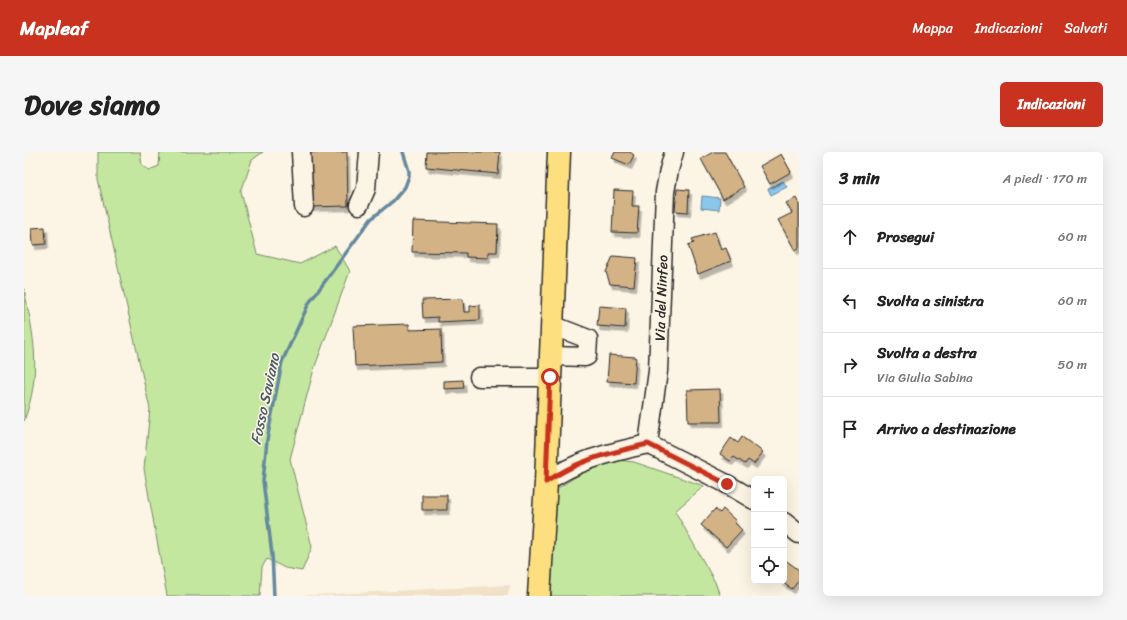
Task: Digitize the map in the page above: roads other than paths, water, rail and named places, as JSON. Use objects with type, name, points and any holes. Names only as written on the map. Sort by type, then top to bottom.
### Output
[{"type":"main road","points":[[539,596],[546,482],[559,152]]},
{"type":"street","points":[[301,152],[304,207]]},
{"type":"street","points":[[359,205],[366,189],[368,152]]},
{"type":"street","name":"Via del Ninfeo","points":[[648,444],[658,370],[665,192],[674,152]]},
{"type":"street","points":[[479,377],[550,366],[585,358],[587,356],[588,339],[552,325]]},
{"type":"street","points":[[546,482],[568,468],[588,459],[648,444],[727,484],[751,498]]},
{"type":"street","points":[[787,524],[799,534]]},
{"type":"water","points":[[783,181],[787,187],[771,195],[768,189]]},
{"type":"water","points":[[702,196],[720,198],[719,210],[701,208]]},
{"type":"waterway","name":"Fosso Saviano","points":[[274,596],[272,554],[263,481],[267,440],[282,362],[309,303],[371,219],[393,201],[405,187],[409,176],[409,171],[403,152]]}]
